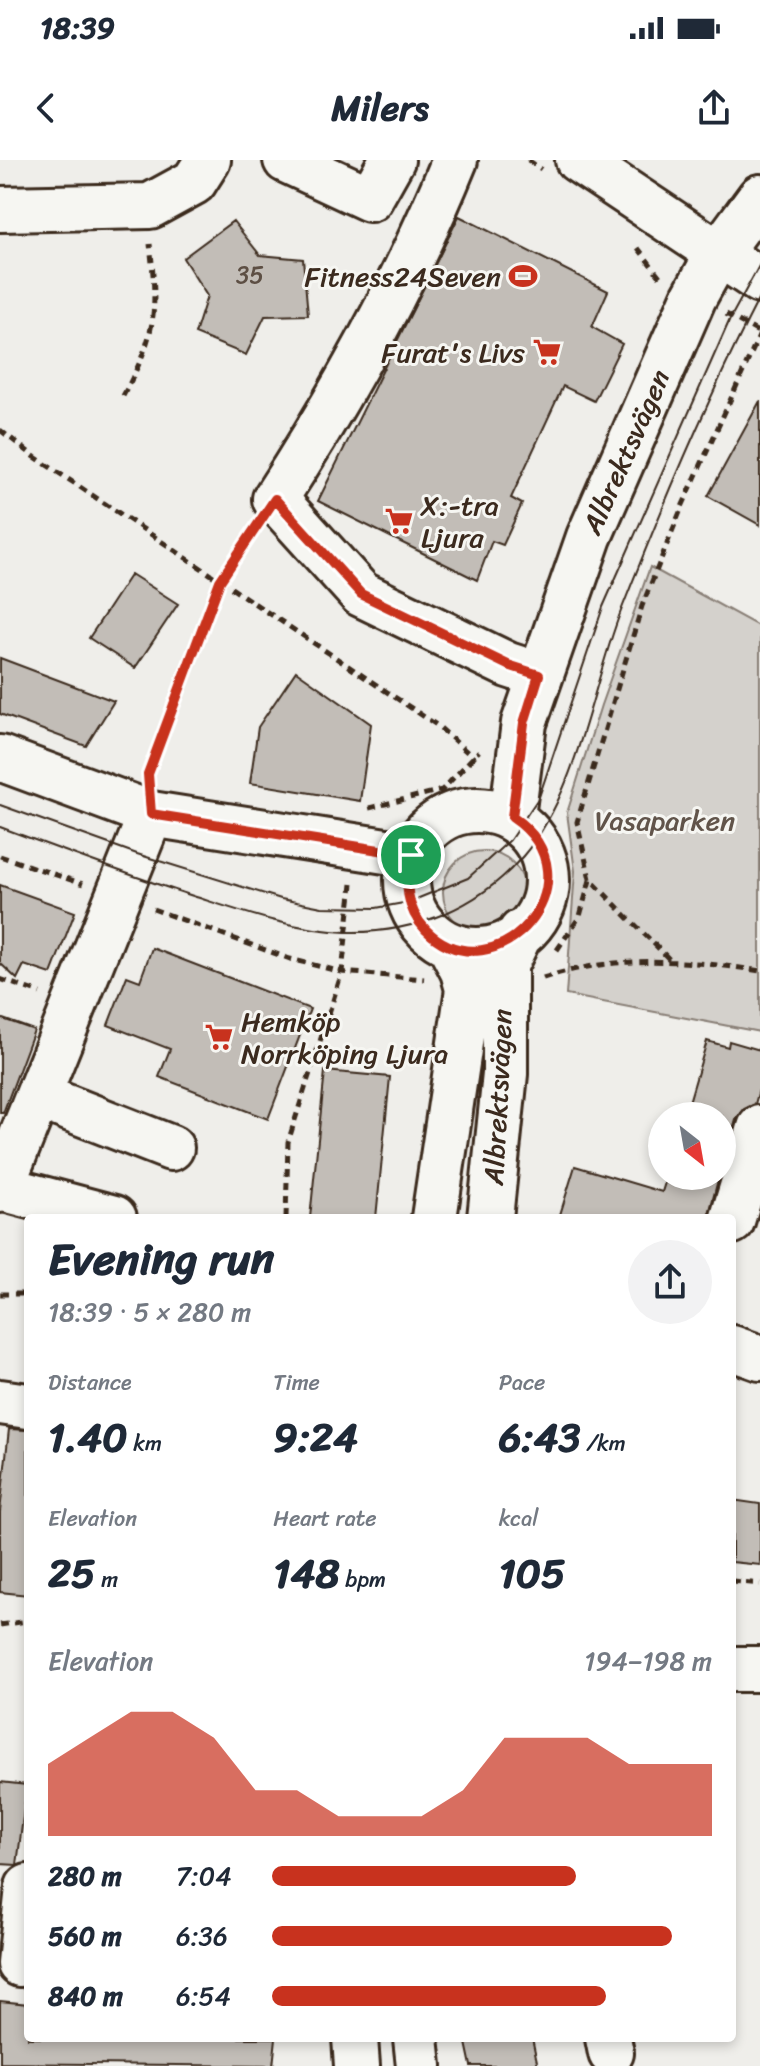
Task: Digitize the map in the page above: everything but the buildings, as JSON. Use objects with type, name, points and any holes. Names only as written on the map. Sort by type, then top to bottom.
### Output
[{"type":"main road","points":[[0,209],[150,206],[194,182],[208,160]]},
{"type":"main road","points":[[286,160],[370,199],[392,160]]},
{"type":"main road","points":[[455,160],[436,207],[316,436],[275,499],[361,594],[508,665],[539,675]]},
{"type":"main road","points":[[578,160],[760,281]]},
{"type":"main road","name":"Albrektsvägen","points":[[512,817],[524,723],[589,537],[694,297],[718,254],[760,197]]},
{"type":"main road","name":"Albrektsvägen","points":[[463,812],[524,723]]},
{"type":"main road","points":[[0,758],[151,814],[411,855]]},
{"type":"main road","points":[[488,810],[512,817],[536,839],[545,858],[548,878],[545,899],[535,917],[538,943],[475,951],[442,964],[409,902],[406,878],[411,855],[423,835],[441,820],[463,812],[488,810]]},
{"type":"main road","points":[[98,1214],[0,1189],[151,814]]},
{"type":"main road","name":"Albrektsvägen","points":[[490,1214],[505,1074],[505,965],[538,943]]},
{"type":"main road","name":"Albrektsvägen","points":[[435,1214],[468,989],[442,964]]},
{"type":"main road","points":[[38,1096],[171,1148]]},
{"type":"main road","points":[[734,1214],[760,1128]]},
{"type":"main road","points":[[736,1349],[760,1358]]},
{"type":"main road","points":[[0,1402],[24,1405]]},
{"type":"main road","points":[[736,1669],[760,1669]]},
{"type":"main road","points":[[20,1964],[24,1926]]},
{"type":"main road","points":[[355,2042],[357,2066]]},
{"type":"main road","points":[[416,2042],[419,2066]]},
{"type":"path","points":[[123,396],[153,332],[156,300],[150,243],[138,205]]},
{"type":"path","points":[[538,943],[580,916],[590,879],[577,822],[642,606],[682,507],[760,334]]},
{"type":"path","points":[[0,430],[438,726],[475,759]]},
{"type":"path","points":[[151,814],[148,774],[220,581],[275,499]]},
{"type":"path","points":[[0,856],[290,959],[342,972],[442,964]]},
{"type":"path","points":[[590,879],[669,959]]},
{"type":"path","points":[[547,967],[538,979],[577,967],[669,959],[760,971]]},
{"type":"path","points":[[286,1214],[288,1142],[342,972]]},
{"type":"path","points":[[0,1294],[24,1294]]},
{"type":"path","points":[[736,1581],[760,1584]]},
{"type":"path","points":[[0,1625],[24,1622]]},
{"type":"green space","name":"Vasaparken","points":[[650,567],[760,627],[760,1032],[566,995],[575,871],[567,813]]},
{"type":"green space","points":[[484,851],[500,854],[513,863],[522,876],[525,892],[522,908],[513,921],[500,930],[484,933],[468,930],[455,921],[446,908],[443,892],[446,876],[455,863],[468,854]]},
{"type":"tram line","points":[[0,805],[137,854],[281,899],[322,907],[376,908],[409,902],[468,878],[510,840],[539,797],[603,607],[731,317],[760,264]]},
{"type":"tram line","points":[[0,827],[231,908],[326,931],[371,931],[420,923],[486,890],[523,856],[542,831],[557,802],[581,739],[610,641],[637,571],[704,412],[760,296]]},
{"type":"place","name":"Fitness24Seven","points":[[523,276]]},
{"type":"place","name":"Furat's Livs","points":[[547,352]]},
{"type":"place","name":"X:-tra Ljura","points":[[399,521]]},
{"type":"place","name":"Hemköp Norrköping Ljura","points":[[219,1037]]},
{"type":"route","points":[[275,499],[361,594],[508,665],[539,675],[524,723],[512,817],[536,839],[545,858],[548,878],[545,899],[535,917],[521,932],[500,946],[475,951],[450,946],[433,937],[420,923],[409,902],[406,878],[411,855],[151,814],[148,774],[220,581],[275,499]]}]
